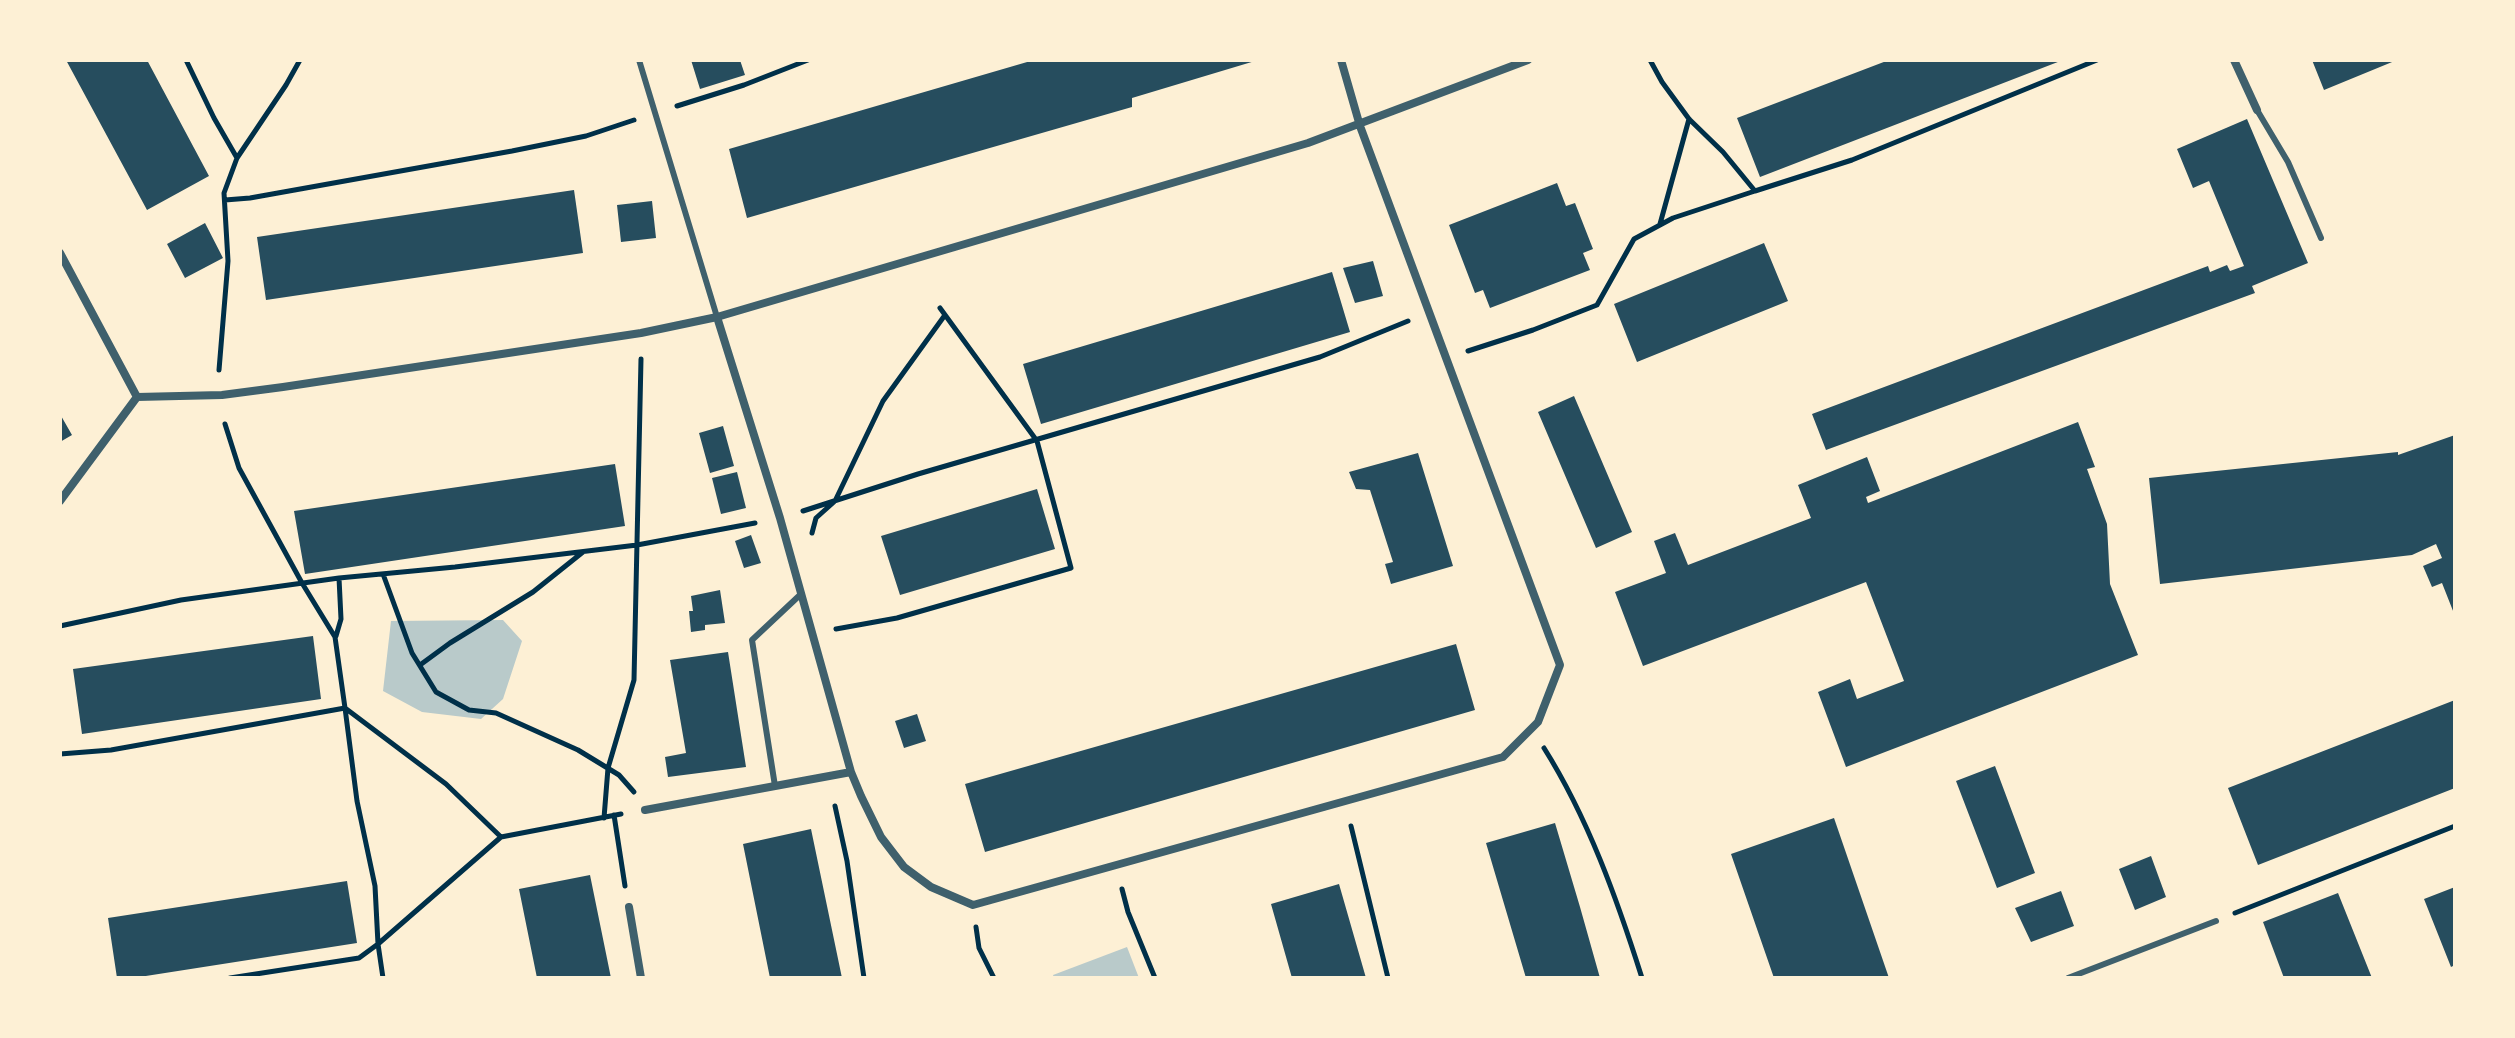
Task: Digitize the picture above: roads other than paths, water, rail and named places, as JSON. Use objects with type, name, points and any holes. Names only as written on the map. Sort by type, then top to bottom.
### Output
[{"type":"street","points":[[717,317],[780,518],[851,772],[881,837],[904,867],[931,887],[973,905],[1503,757],[1538,722],[1560,665],[1360,126],[1341,60]]},
{"type":"street","points":[[137,397],[222,395],[268,389],[641,333],[717,317],[1279,152],[1360,126],[1528,60]]},
{"type":"street","points":[[2234,60],[2257,110]]},
{"type":"street","points":[[60,253],[137,397]]},
{"type":"street","points":[[60,501],[137,397]]},
{"type":"street","points":[[645,810],[851,772]]},
{"type":"street","points":[[629,907],[641,978]]},
{"type":"lane","points":[[639,60],[717,317]]},
{"type":"lane","points":[[2257,110],[2288,162],[2321,238]]},
{"type":"lane","points":[[775,786],[752,640],[801,594]]},
{"type":"lane","points":[[2068,978],[2216,921]]}]
